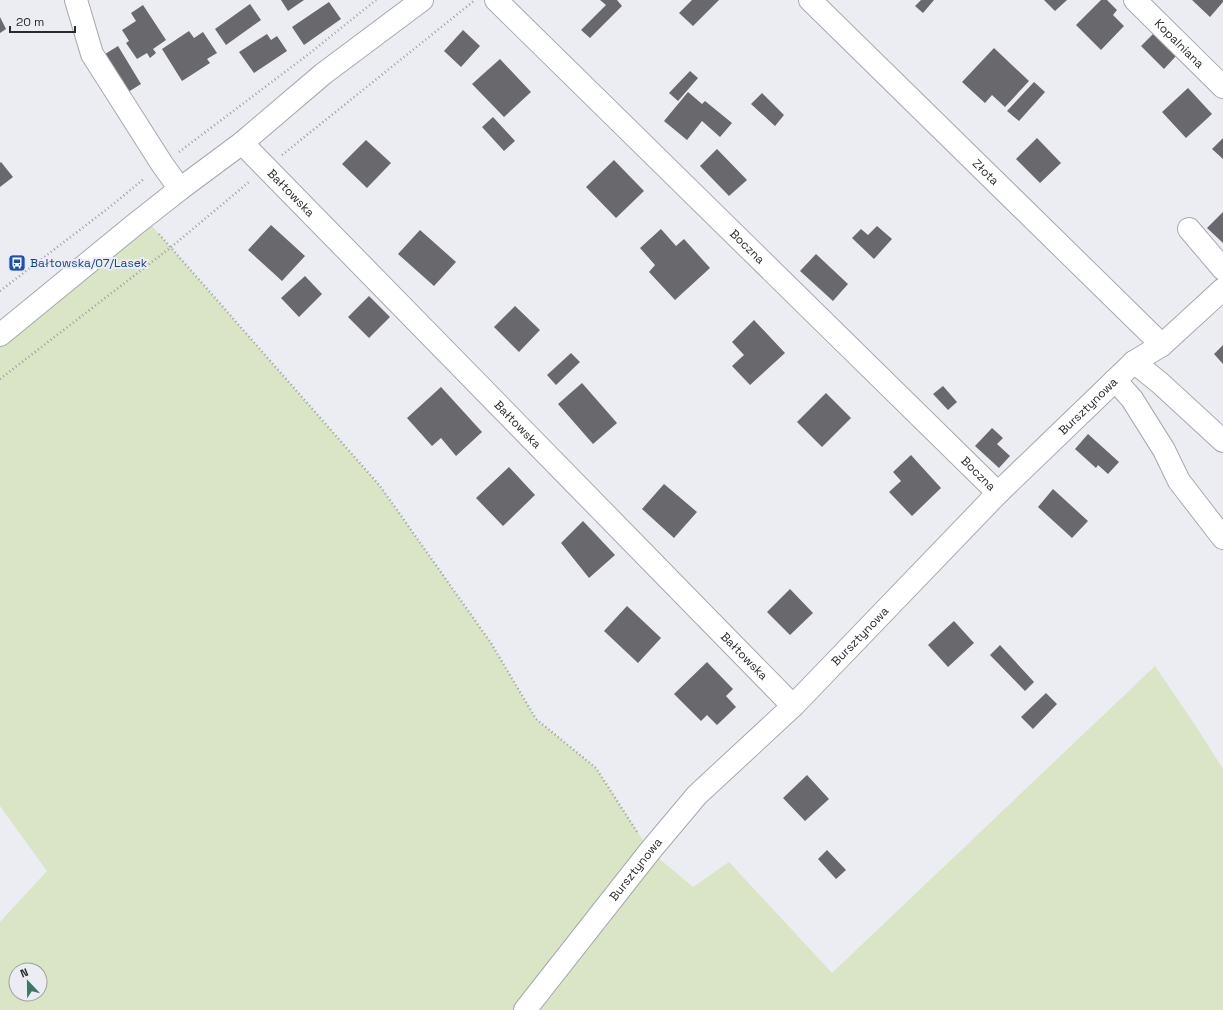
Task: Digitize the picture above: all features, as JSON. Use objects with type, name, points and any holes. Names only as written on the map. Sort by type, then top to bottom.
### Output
[{"type":"street","points":[[76,0],[92,54],[162,164],[180,189]]},
{"type":"street","points":[[0,335],[144,217],[242,143],[323,74],[422,0]]},
{"type":"street","name":"Boczna","points":[[496,0],[998,493]]},
{"type":"street","name":"Złota","points":[[810,0],[1162,345]]},
{"type":"street","name":"Kopalniana","points":[[1135,0],[1223,87]]},
{"type":"street","name":"Bałtowska","points":[[242,143],[793,706]]},
{"type":"street","points":[[1189,229],[1223,269]]},
{"type":"street","name":"Bursztynowa","points":[[525,1010],[650,851],[697,795],[793,706],[998,493],[1115,380],[1134,362],[1162,345],[1223,289]]},
{"type":"street","points":[[1134,362],[1160,383],[1223,442]]},
{"type":"street","points":[[1115,380],[1132,399],[1164,450],[1179,481],[1223,538]]},
{"type":"path","points":[[0,291],[111,206],[162,164],[304,58],[376,0]]},
{"type":"path","points":[[0,379],[170,248],[266,167],[475,0]]},
{"type":"path","points":[[144,217],[380,486],[491,643],[536,719],[596,768],[650,851]]},
{"type":"green space","points":[[144,217],[380,486],[491,643],[536,719],[596,768],[650,851],[693,887],[729,862],[832,973],[1155,666],[1223,769],[1223,1010],[0,1010],[0,922],[47,871],[0,806],[0,335]]},
{"type":"building","points":[[281,0],[304,0],[288,11]]},
{"type":"building","points":[[600,0],[617,0],[622,6],[590,38],[581,30],[606,5]]},
{"type":"building","points":[[692,0],[719,0],[693,26],[679,13]]},
{"type":"building","points":[[921,0],[934,0],[923,13],[915,6]]},
{"type":"building","points":[[1044,0],[1067,0],[1055,11]]},
{"type":"building","points":[[1101,0],[1107,0],[1117,10],[1113,15],[1124,26],[1101,50],[1076,25]]},
{"type":"building","points":[[1192,0],[1223,0],[1223,2],[1210,17]]},
{"type":"building","points":[[329,2],[341,19],[304,45],[292,27]]},
{"type":"building","points":[[250,4],[261,20],[226,45],[215,29]]},
{"type":"building","points":[[143,5],[166,40],[153,49],[156,53],[150,58],[147,53],[137,59],[126,43],[129,41],[122,30],[136,21],[131,13]]},
{"type":"building","points":[[0,17],[6,29],[0,33]]},
{"type":"building","points":[[463,30],[480,46],[461,67],[444,51]]},
{"type":"building","points":[[189,31],[194,38],[203,32],[217,53],[207,59],[210,63],[182,81],[162,49]]},
{"type":"building","points":[[1154,33],[1176,56],[1164,69],[1141,46]]},
{"type":"building","points":[[267,34],[271,40],[277,36],[287,51],[254,73],[239,52]]},
{"type":"building","points":[[118,46],[141,84],[125,94],[102,56]]},
{"type":"building","points":[[994,48],[1029,81],[1005,107],[992,95],[985,103],[962,82]]},
{"type":"building","points":[[500,59],[531,92],[504,117],[472,84]]},
{"type":"building","points":[[690,71],[698,78],[678,101],[669,93]]},
{"type":"building","points":[[1034,82],[1045,92],[1019,121],[1007,111]]},
{"type":"building","points":[[1188,88],[1212,114],[1186,138],[1162,112]]},
{"type":"building","points":[[688,92],[702,104],[705,101],[732,123],[720,137],[702,121],[687,140],[664,121]]},
{"type":"building","points":[[762,93],[784,115],[775,126],[751,104]]},
{"type":"building","points":[[493,117],[515,141],[504,151],[482,127]]},
{"type":"building","points":[[1037,138],[1061,163],[1040,183],[1016,159]]},
{"type":"building","points":[[1223,138],[1223,159],[1212,149]]},
{"type":"building","points":[[366,140],[391,163],[367,188],[342,164]]},
{"type":"building","points":[[717,149],[747,180],[729,196],[700,166]]},
{"type":"building","points":[[614,160],[644,191],[616,218],[586,187]]},
{"type":"building","points":[[1,162],[13,177],[0,187],[0,163]]},
{"type":"building","points":[[1223,212],[1223,243],[1207,228]]},
{"type":"building","points":[[271,225],[305,256],[282,281],[248,250]]},
{"type":"building","points":[[877,226],[892,239],[874,259],[852,238],[861,229],[868,235]]},
{"type":"building","points":[[661,229],[676,246],[684,239],[710,268],[675,300],[649,272],[655,265],[640,248]]},
{"type":"building","points":[[420,230],[456,262],[434,286],[398,254]]},
{"type":"building","points":[[816,254],[848,284],[833,301],[800,271]]},
{"type":"building","points":[[305,276],[322,294],[299,317],[281,298]]},
{"type":"building","points":[[369,296],[390,317],[369,338],[348,317]]},
{"type":"building","points":[[515,306],[540,330],[519,352],[494,327]]},
{"type":"building","points":[[754,320],[785,353],[750,385],[732,366],[744,355],[732,342]]},
{"type":"building","points":[[1223,345],[1223,364],[1214,354]]},
{"type":"building","points":[[571,353],[580,362],[556,385],[547,375]]},
{"type":"building","points":[[582,383],[617,423],[593,444],[558,404]]},
{"type":"building","points":[[943,386],[957,402],[948,410],[933,394]]},
{"type":"building","points":[[441,387],[482,432],[456,456],[441,438],[432,446],[407,418]]},
{"type":"building","points":[[826,393],[851,418],[822,447],[797,422]]},
{"type":"building","points":[[992,428],[1003,438],[997,444],[1010,456],[999,468],[975,446]]},
{"type":"building","points":[[1088,434],[1119,462],[1108,474],[1098,465],[1096,468],[1075,449]]},
{"type":"building","points":[[911,455],[941,488],[912,516],[889,492],[901,481],[893,472]]},
{"type":"building","points":[[509,467],[535,495],[503,526],[476,498]]},
{"type":"building","points":[[664,484],[697,512],[674,538],[642,509]]},
{"type":"building","points":[[1053,489],[1088,521],[1072,538],[1038,507]]},
{"type":"building","points":[[583,521],[615,555],[589,578],[561,543]]},
{"type":"building","points":[[790,589],[813,613],[790,635],[767,612]]},
{"type":"building","points":[[627,606],[661,638],[638,663],[604,631]]},
{"type":"building","points":[[954,621],[974,643],[948,667],[928,645]]},
{"type":"building","points":[[1000,645],[1034,682],[1025,691],[990,655]]},
{"type":"building","points":[[707,662],[733,689],[726,696],[736,707],[717,725],[707,715],[701,721],[674,694]]},
{"type":"building","points":[[1046,693],[1057,704],[1033,729],[1021,717]]},
{"type":"building","points":[[807,775],[829,799],[805,821],[783,798]]},
{"type":"building","points":[[827,850],[846,870],[836,879],[818,859]]},
{"type":"place","name":"Bałtowska/07/Lasek","points":[[17,263]]}]
